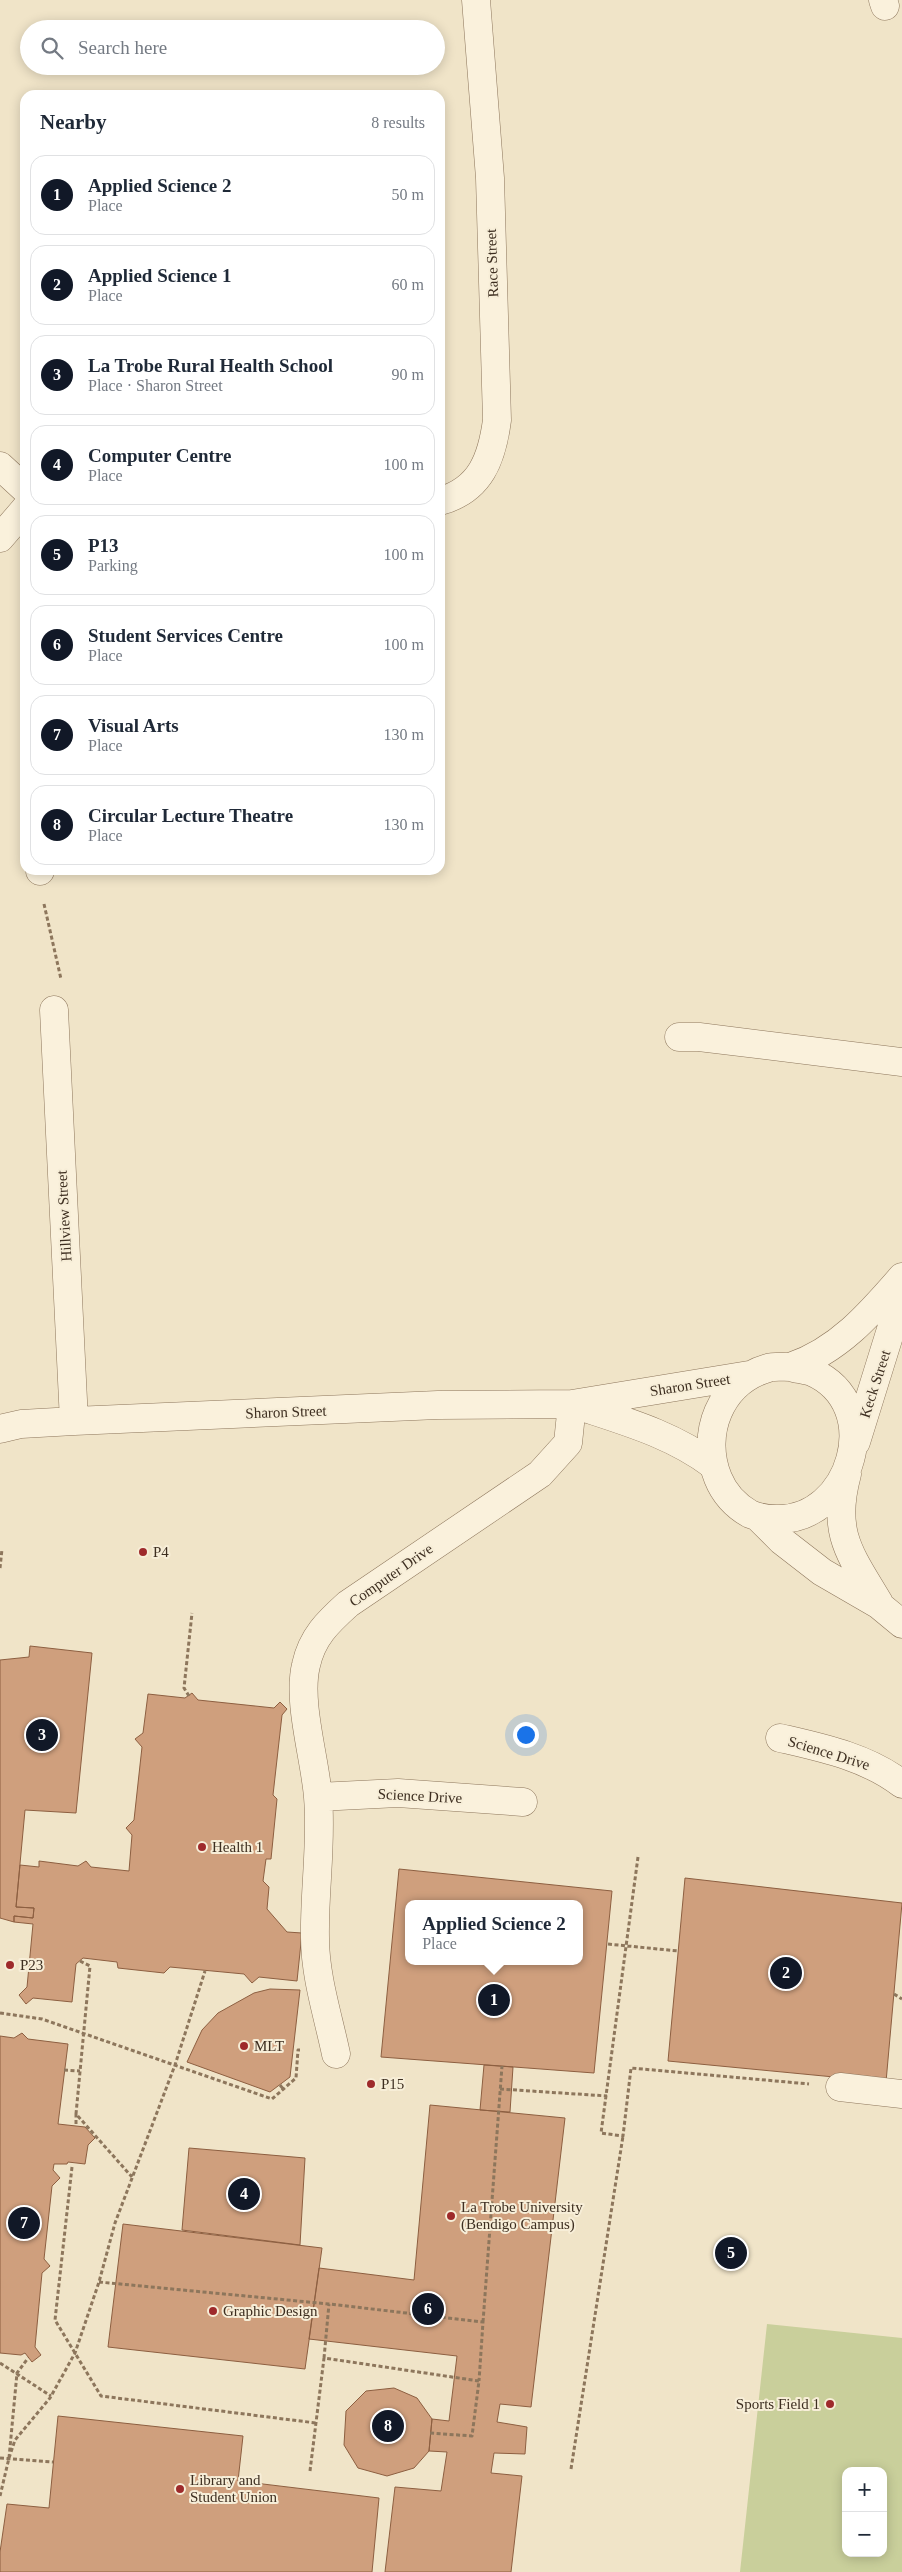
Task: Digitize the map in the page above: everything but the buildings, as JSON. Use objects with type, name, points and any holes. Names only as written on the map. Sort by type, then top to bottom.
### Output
[{"type":"street","name":"Race Street","points":[[445,499],[467,488],[483,471],[494,448],[498,420],[490,178],[476,0]]},
{"type":"street","points":[[0,466],[20,484]]},
{"type":"street","points":[[0,538],[20,515]]},
{"type":"street","name":"Hillview Street","points":[[54,1010],[74,1421]]},
{"type":"street","points":[[679,1036],[902,1062]]},
{"type":"street","points":[[790,1367],[812,1359],[826,1351],[869,1315],[902,1277]]},
{"type":"street","name":"Keck Street","points":[[852,1457],[902,1294]]},
{"type":"street","points":[[879,1604],[847,1550],[842,1529],[843,1490],[852,1457],[853,1423],[845,1402],[831,1384],[812,1372],[790,1367],[769,1368],[749,1375],[733,1388],[720,1405],[713,1425],[711,1445],[713,1465],[720,1483],[733,1500],[759,1518],[782,1541],[822,1572],[879,1604],[902,1624]]},
{"type":"street","name":"Sharon Street","points":[[0,1429],[21,1424],[74,1421],[438,1405],[572,1404],[749,1375]]},
{"type":"street","name":"Sharon Street","points":[[572,1404],[665,1436],[700,1455],[713,1465]]},
{"type":"street","name":"Computer Drive","points":[[336,2054],[314,1939],[318,1797],[304,1696],[305,1666],[317,1635],[348,1604],[540,1474],[568,1443],[572,1404]]},
{"type":"street","points":[[759,1518],[797,1519],[808,1513],[822,1503],[852,1457]]},
{"type":"street","name":"Science Drive","points":[[780,1738],[831,1750],[866,1762],[902,1784]]},
{"type":"street","name":"Science Drive","points":[[318,1797],[398,1793],[523,1802]]},
{"type":"street","points":[[840,2087],[902,2094]]},
{"type":"path","points":[[40,875],[44,905],[61,978],[60,992],[54,1010]]},
{"type":"path","points":[[0,1568],[2,1549]]},
{"type":"path","points":[[189,1696],[184,1688],[192,1613]]},
{"type":"path","points":[[623,2136],[601,2133],[638,1857]]},
{"type":"path","points":[[608,1944],[678,1951]]},
{"type":"path","points":[[76,2124],[90,1966],[80,1961]]},
{"type":"path","points":[[8,2458],[15,2440],[51,2396],[75,2353],[99,2282],[115,2223],[175,2065],[205,1970]]},
{"type":"path","points":[[894,1994],[902,1999]]},
{"type":"path","points":[[0,2013],[42,2019],[272,2099],[296,2078],[298,2050],[336,2054]]},
{"type":"path","points":[[430,2433],[472,2436],[483,2322],[502,2066]]},
{"type":"path","points":[[571,2470],[623,2136],[631,2068],[840,2087]]},
{"type":"path","points":[[64,2070],[80,2071]]},
{"type":"path","points":[[280,2085],[284,2090]]},
{"type":"path","points":[[500,2089],[607,2096]]},
{"type":"path","points":[[76,2114],[132,2177]]},
{"type":"path","points":[[72,2167],[55,2320],[101,2396],[316,2423]]},
{"type":"path","points":[[99,2282],[329,2304],[483,2322]]},
{"type":"path","points":[[310,2471],[329,2304]]},
{"type":"path","points":[[0,2496],[8,2458],[17,2374],[28,2358]]},
{"type":"path","points":[[324,2358],[478,2381]]},
{"type":"path","points":[[0,2363],[51,2396]]},
{"type":"path","points":[[0,2458],[53,2462]]},
{"type":"green space","name":"Sports Field 1","points":[[767,2324],[902,2338],[902,2572],[740,2572]]},
{"type":"place","name":"P4","points":[[143,1552]]},
{"type":"place","name":"La Trobe Rural Health School","points":[[42,1735]]},
{"type":"place","name":"Health 1","points":[[202,1847]]},
{"type":"place","name":"P23","points":[[10,1965]]},
{"type":"place","name":"Applied Science 1","points":[[786,1973]]},
{"type":"place","name":"Applied Science 2","points":[[494,2000]]},
{"type":"place","name":"MLT","points":[[244,2046]]},
{"type":"place","name":"P15","points":[[371,2084]]},
{"type":"place","name":"Computer Centre","points":[[244,2194]]},
{"type":"place","name":"La Trobe University (Bendigo Campus)","points":[[451,2216]]},
{"type":"place","name":"Visual Arts","points":[[24,2223]]},
{"type":"place","name":"P13","points":[[731,2253]]},
{"type":"place","name":"Student Services Centre","points":[[428,2309]]},
{"type":"place","name":"Graphic Design","points":[[213,2311]]},
{"type":"place","name":"Sports Field 1","points":[[830,2404]]},
{"type":"place","name":"Circular Lecture Theatre","points":[[388,2426]]},
{"type":"place","name":"Library and Student Union","points":[[180,2489]]}]
